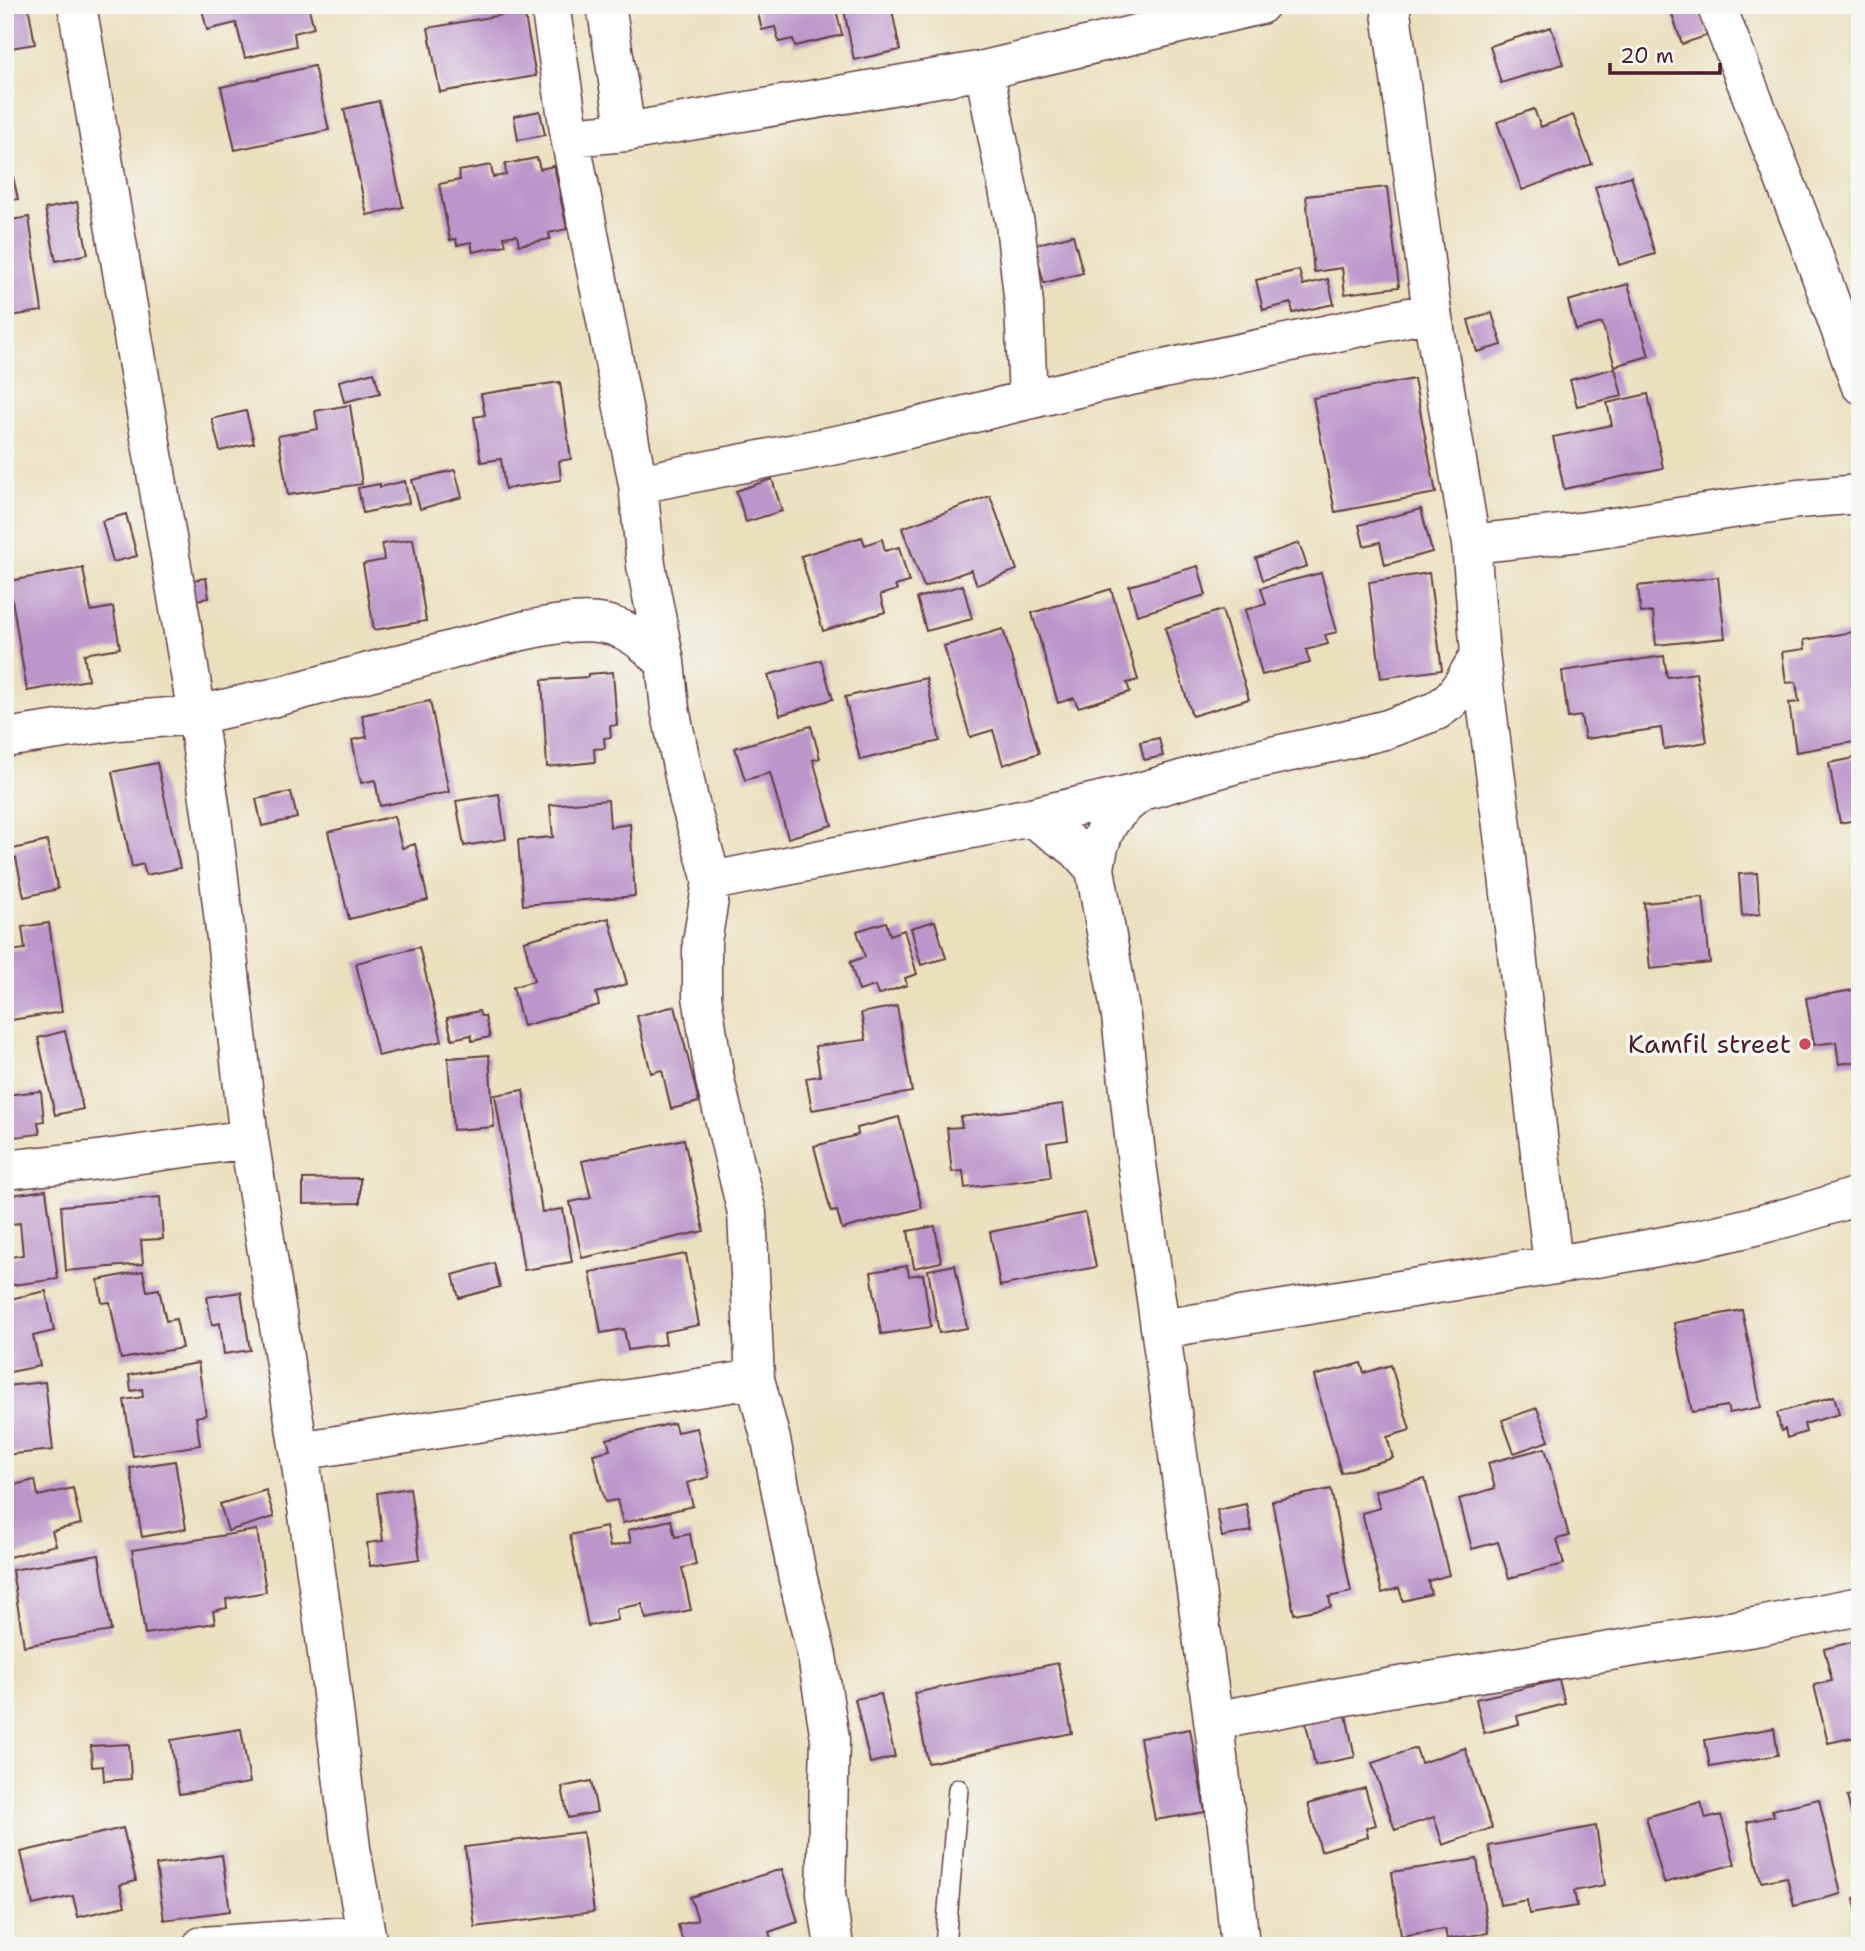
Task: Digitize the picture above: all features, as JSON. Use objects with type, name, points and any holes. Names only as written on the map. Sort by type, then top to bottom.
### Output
[{"type":"street","points":[[77,5],[197,715],[213,826],[249,1139],[299,1451],[351,1849],[367,1941],[202,1946]]},
{"type":"street","points":[[550,5],[570,137],[638,484],[646,565],[665,662],[670,709],[689,800],[712,881],[702,942],[702,996],[715,1080],[747,1213],[755,1380],[771,1440],[798,1579],[817,1656],[830,1739],[826,1894],[834,1946]]},
{"type":"street","points":[[606,5],[626,132]]},
{"type":"street","points":[[570,137],[626,132],[984,70],[1260,5]]},
{"type":"street","points":[[1390,5],[1432,312],[1471,544],[1480,654],[1529,1045],[1553,1265]]},
{"type":"street","points":[[1716,5],[1808,240],[1860,384]]},
{"type":"street","points":[[984,70],[1015,224],[1024,305],[1028,399]]},
{"type":"street","points":[[638,484],[867,439],[1028,399],[1432,312]]},
{"type":"street","points":[[1471,544],[1580,532],[1798,499],[1860,494]]},
{"type":"street","points":[[5,738],[118,721],[197,715],[272,698],[522,631],[587,622],[615,613],[630,603],[639,589],[646,565]]},
{"type":"street","points":[[587,622],[619,628],[642,641],[665,662]]},
{"type":"street","points":[[712,881],[1031,817],[1143,791],[1236,764],[1388,729],[1436,711],[1450,701],[1480,654]]},
{"type":"street","points":[[1436,711],[1464,716],[1475,724],[1491,745]]},
{"type":"street","points":[[1143,791],[1120,807],[1105,827],[1098,847],[1095,869],[1121,1016],[1137,1164],[1213,1721],[1240,1946]]},
{"type":"street","points":[[1031,817],[1076,848],[1095,869]]},
{"type":"street","points":[[5,1170],[249,1139]]},
{"type":"street","points":[[1161,1329],[1701,1239],[1811,1212],[1860,1195]]},
{"type":"street","points":[[299,1451],[755,1380]]},
{"type":"street","points":[[1213,1721],[1388,1688],[1760,1626],[1860,1605]]},
{"type":"lane","points":[[945,1946],[958,1789]]},
{"type":"building","points":[[5,5],[28,5],[35,44],[5,49]]},
{"type":"building","points":[[201,5],[289,5],[290,8],[308,5],[314,28],[294,33],[296,46],[245,58],[236,23],[207,30]]},
{"type":"building","points":[[756,5],[835,5],[842,35],[795,46],[793,39],[779,42],[775,27],[762,30]]},
{"type":"building","points":[[843,5],[891,5],[900,50],[854,60]]},
{"type":"building","points":[[1669,5],[1698,5],[1709,35],[1682,44]]},
{"type":"building","points":[[524,11],[536,76],[440,92],[428,28]]},
{"type":"building","points":[[1551,27],[1563,64],[1501,83],[1490,46]]},
{"type":"building","points":[[314,66],[329,130],[235,150],[221,87]]},
{"type":"building","points":[[379,101],[403,207],[367,215],[344,109]]},
{"type":"building","points":[[1534,109],[1541,127],[1573,115],[1592,164],[1522,190],[1497,122]]},
{"type":"building","points":[[540,111],[545,135],[518,140],[514,116]]},
{"type":"building","points":[[5,142],[18,199],[5,202]]},
{"type":"building","points":[[537,158],[540,169],[554,166],[567,229],[549,233],[550,239],[519,245],[517,235],[504,237],[506,245],[473,252],[471,242],[457,245],[456,239],[450,240],[439,184],[460,180],[459,171],[491,165],[493,177],[506,175],[505,164]]},
{"type":"building","points":[[1631,176],[1655,254],[1619,265],[1595,187]]},
{"type":"building","points":[[1387,187],[1399,287],[1345,294],[1342,268],[1314,272],[1306,196]]},
{"type":"building","points":[[77,202],[88,254],[56,261],[45,209]]},
{"type":"building","points":[[29,217],[42,311],[5,317],[5,221]]},
{"type":"building","points":[[1073,235],[1083,273],[1044,283],[1034,245]]},
{"type":"building","points":[[1299,270],[1303,285],[1328,279],[1334,304],[1293,313],[1291,303],[1263,310],[1256,280]]},
{"type":"building","points":[[1628,284],[1649,356],[1615,366],[1602,323],[1576,330],[1568,301]]},
{"type":"building","points":[[1492,313],[1502,345],[1477,352],[1468,320]]},
{"type":"building","points":[[1615,368],[1622,396],[1577,406],[1570,380]]},
{"type":"building","points":[[374,372],[380,393],[344,402],[339,381]]},
{"type":"building","points":[[1414,379],[1436,493],[1335,512],[1313,398]]},
{"type":"building","points":[[560,382],[571,459],[559,461],[561,480],[505,489],[501,459],[481,462],[474,417],[485,415],[481,394]]},
{"type":"building","points":[[1648,394],[1663,468],[1564,489],[1553,437],[1612,425],[1607,403]]},
{"type":"building","points":[[350,405],[362,484],[288,495],[278,436],[318,429],[315,411]]},
{"type":"building","points":[[246,411],[254,443],[220,451],[212,419]]},
{"type":"building","points":[[455,470],[462,497],[420,509],[412,480]]},
{"type":"building","points":[[772,479],[782,511],[746,522],[736,491]]},
{"type":"building","points":[[405,481],[409,503],[363,513],[358,488],[380,484],[380,487]]},
{"type":"building","points":[[990,496],[1017,570],[977,585],[971,570],[924,587],[902,528]]},
{"type":"building","points":[[1421,509],[1432,552],[1385,565],[1380,542],[1364,546],[1359,525]]},
{"type":"building","points":[[126,514],[137,556],[113,562],[102,521]]},
{"type":"building","points":[[862,537],[865,545],[882,539],[885,551],[899,547],[909,582],[895,586],[897,590],[880,595],[885,612],[823,631],[801,556]]},
{"type":"building","points":[[413,539],[426,621],[374,630],[363,564],[384,560],[382,544]]},
{"type":"building","points":[[1299,543],[1307,566],[1263,580],[1256,558]]},
{"type":"building","points":[[1198,566],[1206,595],[1137,615],[1129,586]]},
{"type":"building","points":[[83,568],[91,611],[113,607],[120,648],[84,654],[88,680],[27,691],[9,581]]},
{"type":"building","points":[[1321,573],[1337,632],[1325,635],[1328,644],[1306,650],[1310,663],[1262,675],[1245,610],[1266,604],[1261,588]]},
{"type":"building","points":[[1429,573],[1442,670],[1381,678],[1369,582]]},
{"type":"building","points":[[1718,577],[1725,638],[1656,645],[1653,612],[1641,613],[1638,586]]},
{"type":"building","points":[[206,578],[209,598],[183,602],[179,582]]},
{"type":"building","points":[[963,585],[972,619],[926,631],[917,598]]},
{"type":"building","points":[[1111,589],[1138,680],[1127,683],[1130,692],[1078,707],[1074,698],[1058,703],[1032,613]]},
{"type":"building","points":[[1222,610],[1249,699],[1192,716],[1165,628]]},
{"type":"building","points":[[1003,629],[1039,753],[1003,765],[993,730],[970,737],[944,646]]},
{"type":"building","points":[[1853,632],[1857,662],[1860,661],[1860,741],[1796,752],[1789,703],[1799,702],[1796,682],[1786,683],[1782,652],[1805,649],[1804,640]]},
{"type":"building","points":[[1664,656],[1667,677],[1696,673],[1707,742],[1664,749],[1661,728],[1585,739],[1581,716],[1568,718],[1562,671]]},
{"type":"building","points":[[821,660],[833,699],[780,715],[768,675]]},
{"type":"building","points":[[613,672],[617,725],[610,726],[611,737],[604,738],[605,748],[594,749],[595,762],[547,767],[542,680],[588,677],[588,674]]},
{"type":"building","points":[[926,678],[940,741],[860,760],[845,697]]},
{"type":"building","points":[[430,701],[449,792],[380,806],[375,780],[361,783],[352,740],[367,737],[362,715]]},
{"type":"building","points":[[811,726],[820,758],[813,760],[832,825],[788,838],[770,773],[745,780],[735,748]]},
{"type":"building","points":[[1159,738],[1163,756],[1144,760],[1140,742]]},
{"type":"building","points":[[1860,757],[1860,819],[1840,823],[1829,763]]},
{"type":"building","points":[[157,763],[180,868],[146,875],[143,864],[132,867],[112,772]]},
{"type":"building","points":[[291,792],[297,818],[262,826],[256,799]]},
{"type":"building","points":[[499,794],[506,839],[464,846],[456,801]]},
{"type":"building","points":[[608,800],[610,827],[630,824],[635,896],[523,905],[518,840],[553,837],[550,805]]},
{"type":"building","points":[[394,816],[402,848],[415,844],[428,900],[349,919],[328,832]]},
{"type":"building","points":[[47,841],[58,889],[24,897],[16,858],[5,860],[5,851]]},
{"type":"building","points":[[1757,873],[1760,914],[1742,916],[1739,874]]},
{"type":"building","points":[[1703,897],[1710,963],[1650,969],[1644,903]]},
{"type":"building","points":[[609,918],[627,984],[596,993],[599,1005],[523,1026],[513,987],[534,981],[524,941]]},
{"type":"building","points":[[935,921],[946,958],[921,965],[911,928]]},
{"type":"building","points":[[886,922],[890,935],[904,930],[917,974],[905,978],[907,985],[878,995],[875,986],[859,991],[850,962],[865,957],[857,931]]},
{"type":"building","points":[[49,923],[62,1012],[5,1021],[5,952],[25,949],[22,927]]},
{"type":"building","points":[[419,947],[442,1041],[378,1056],[356,963]]},
{"type":"building","points":[[1860,989],[1860,1061],[1839,1064],[1836,1042],[1814,1045],[1806,998]]},
{"type":"building","points":[[675,1006],[699,1102],[671,1109],[662,1070],[651,1073],[637,1016]]},
{"type":"building","points":[[897,1006],[912,1092],[812,1110],[806,1078],[820,1076],[815,1046],[866,1040],[861,1013]]},
{"type":"building","points":[[479,1011],[481,1016],[485,1016],[490,1037],[472,1041],[471,1035],[452,1039],[447,1018]]},
{"type":"building","points":[[65,1031],[83,1109],[55,1115],[38,1038]]},
{"type":"building","points":[[489,1055],[494,1127],[453,1130],[448,1058]]},
{"type":"building","points":[[523,1090],[542,1212],[563,1209],[572,1262],[524,1270],[495,1095]]},
{"type":"building","points":[[41,1091],[44,1121],[38,1122],[40,1134],[5,1138],[5,1095]]},
{"type":"building","points":[[1063,1104],[1068,1140],[1047,1143],[1051,1177],[965,1188],[963,1171],[952,1172],[947,1128],[962,1127],[960,1117]]},
{"type":"building","points":[[899,1117],[922,1208],[842,1229],[837,1211],[831,1212],[814,1146],[858,1135],[857,1128]]},
{"type":"building","points":[[684,1139],[704,1231],[582,1258],[570,1202],[591,1198],[582,1161]]},
{"type":"building","points":[[360,1178],[360,1203],[303,1204],[303,1179]]},
{"type":"building","points":[[46,1190],[58,1279],[5,1286],[5,1258],[23,1255],[20,1223],[5,1225],[5,1196]]},
{"type":"building","points":[[160,1197],[163,1239],[141,1240],[143,1264],[66,1271],[61,1206]]},
{"type":"building","points":[[1085,1213],[1096,1267],[1000,1286],[990,1232]]},
{"type":"building","points":[[935,1226],[941,1262],[914,1268],[908,1231]]},
{"type":"building","points":[[686,1254],[699,1325],[664,1332],[666,1344],[628,1350],[624,1329],[601,1333],[590,1272]]},
{"type":"building","points":[[494,1263],[500,1287],[459,1298],[453,1275]]},
{"type":"building","points":[[955,1265],[967,1328],[939,1333],[928,1270]]},
{"type":"building","points":[[907,1266],[909,1276],[923,1274],[931,1327],[881,1334],[871,1272]]},
{"type":"building","points":[[143,1271],[147,1291],[159,1289],[166,1321],[176,1319],[182,1348],[121,1359],[110,1302],[102,1303],[98,1280]]},
{"type":"building","points":[[46,1291],[54,1331],[33,1336],[40,1366],[5,1373],[5,1300]]},
{"type":"building","points":[[241,1292],[250,1350],[224,1354],[220,1323],[212,1325],[207,1297]]},
{"type":"building","points":[[1742,1310],[1761,1407],[1729,1413],[1727,1406],[1692,1412],[1674,1323]]},
{"type":"building","points":[[198,1363],[206,1415],[196,1417],[200,1445],[133,1456],[124,1400],[143,1397],[142,1389],[131,1391],[129,1375]]},
{"type":"building","points":[[1361,1363],[1364,1373],[1391,1365],[1410,1430],[1387,1437],[1393,1458],[1341,1473],[1314,1376]]},
{"type":"building","points":[[45,1382],[53,1450],[5,1455],[5,1386]]},
{"type":"building","points":[[1834,1396],[1839,1414],[1804,1424],[1806,1432],[1787,1438],[1785,1429],[1781,1431],[1777,1413]]},
{"type":"building","points":[[1537,1408],[1549,1441],[1514,1453],[1502,1420]]},
{"type":"building","points":[[674,1423],[677,1432],[697,1428],[709,1477],[687,1483],[693,1506],[623,1523],[617,1500],[605,1502],[593,1454],[610,1450],[607,1439]]},
{"type":"building","points":[[1545,1448],[1569,1536],[1557,1539],[1564,1564],[1509,1578],[1498,1542],[1472,1549],[1459,1499],[1495,1488],[1488,1463]]},
{"type":"building","points":[[175,1461],[186,1529],[142,1537],[130,1468]]},
{"type":"building","points":[[1425,1479],[1449,1575],[1428,1581],[1431,1594],[1403,1601],[1399,1588],[1382,1593],[1362,1513],[1380,1508],[1375,1491]]},
{"type":"building","points":[[35,1480],[38,1496],[73,1488],[81,1524],[52,1531],[56,1545],[5,1558],[5,1487]]},
{"type":"building","points":[[410,1488],[420,1559],[370,1566],[367,1543],[383,1541],[377,1493]]},
{"type":"building","points":[[1331,1489],[1351,1592],[1329,1597],[1331,1607],[1294,1614],[1272,1501]]},
{"type":"building","points":[[266,1490],[274,1517],[228,1531],[220,1504]]},
{"type":"building","points":[[1246,1504],[1252,1531],[1222,1537],[1217,1510]]},
{"type":"building","points":[[671,1520],[675,1537],[690,1534],[696,1565],[682,1568],[691,1610],[646,1619],[642,1604],[616,1609],[618,1620],[588,1626],[570,1535],[606,1527],[610,1547],[631,1542],[628,1530]]},
{"type":"building","points":[[257,1530],[266,1592],[226,1599],[227,1608],[213,1611],[215,1623],[145,1634],[132,1550]]},
{"type":"building","points":[[99,1555],[111,1631],[24,1646],[12,1570]]},
{"type":"building","points":[[1860,1640],[1860,1736],[1828,1743],[1814,1685],[1832,1681],[1824,1649]]},
{"type":"building","points":[[1058,1663],[1072,1733],[928,1763],[914,1693]]},
{"type":"building","points":[[1559,1680],[1565,1704],[1517,1716],[1519,1724],[1484,1733],[1476,1699]]},
{"type":"building","points":[[881,1694],[895,1757],[870,1763],[855,1699]]},
{"type":"building","points":[[1346,1715],[1355,1757],[1315,1765],[1306,1723]]},
{"type":"building","points":[[1774,1728],[1778,1755],[1710,1767],[1705,1740]]},
{"type":"building","points":[[241,1729],[250,1783],[179,1794],[171,1740]]},
{"type":"building","points":[[1190,1729],[1205,1812],[1155,1820],[1140,1738]]},
{"type":"building","points":[[129,1744],[131,1779],[104,1781],[103,1766],[92,1767],[91,1746]]},
{"type":"building","points":[[1416,1748],[1421,1763],[1465,1748],[1492,1828],[1443,1845],[1434,1817],[1395,1830],[1372,1763]]},
{"type":"building","points":[[591,1781],[597,1812],[568,1818],[562,1787]]},
{"type":"building","points":[[1365,1788],[1376,1825],[1366,1828],[1368,1837],[1321,1851],[1308,1804]]},
{"type":"building","points":[[1860,1793],[1860,1844],[1859,1844],[1847,1796]]},
{"type":"building","points":[[1819,1799],[1841,1894],[1794,1906],[1787,1877],[1761,1882],[1747,1822],[1774,1816],[1772,1810]]},
{"type":"building","points":[[1701,1802],[1706,1819],[1721,1815],[1735,1864],[1664,1883],[1646,1817]]},
{"type":"building","points":[[1596,1826],[1605,1885],[1574,1891],[1577,1906],[1529,1914],[1527,1900],[1500,1905],[1489,1846]]},
{"type":"building","points":[[123,1828],[136,1881],[120,1885],[125,1906],[78,1917],[73,1896],[33,1905],[21,1852]]},
{"type":"building","points":[[583,1832],[594,1912],[475,1927],[465,1847]]},
{"type":"building","points":[[222,1855],[230,1911],[164,1920],[156,1865]]},
{"type":"building","points":[[1477,1859],[1488,1933],[1447,1939],[1445,1929],[1401,1936],[1392,1872]]},
{"type":"building","points":[[782,1869],[798,1922],[769,1932],[773,1946],[684,1946],[678,1925],[698,1920],[690,1897]]},
{"type":"building","points":[[1860,1897],[1860,1923],[1859,1923],[1854,1898]]},
{"type":"place","name":"Kamfil street","points":[[1805,1044]]}]
